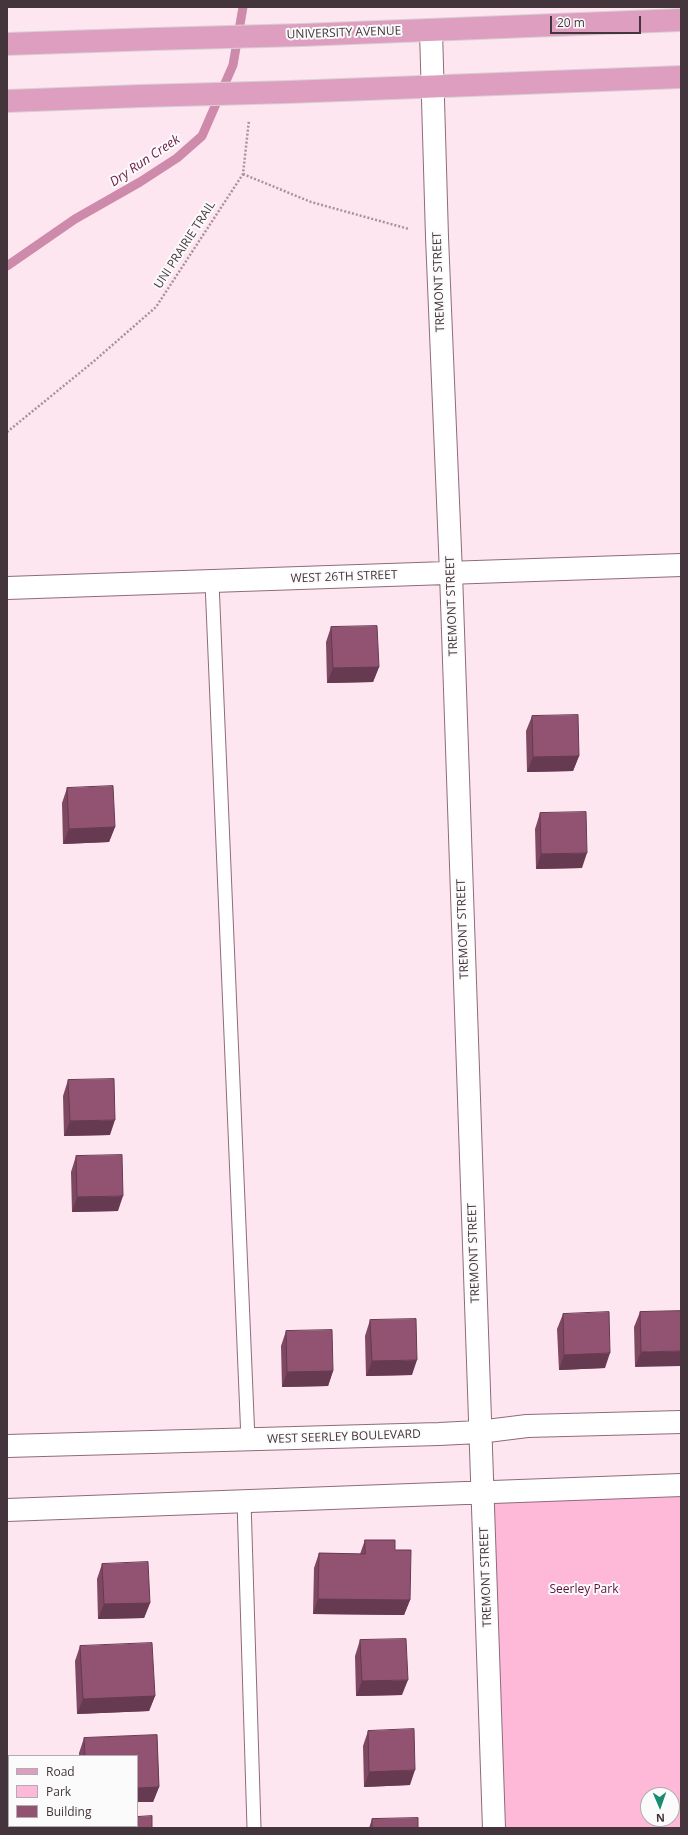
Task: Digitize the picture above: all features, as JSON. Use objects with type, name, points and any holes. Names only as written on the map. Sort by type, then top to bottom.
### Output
[{"type":"main road","name":"UNIVERSITY AVENUE","points":[[7,44],[431,31],[681,20]]},
{"type":"main road","points":[[7,101],[681,77]]},
{"type":"street","name":"TREMONT STREET","points":[[431,31],[436,236],[450,573],[494,1828]]},
{"type":"street","name":"WEST 26TH STREET","points":[[7,588],[681,565]]},
{"type":"street","name":"WEST SEERLEY BOULEVARD","points":[[7,1446],[479,1432],[527,1426],[681,1422]]},
{"type":"street","points":[[7,1510],[681,1485]]},
{"type":"lane","points":[[212,582],[248,1440]]},
{"type":"lane","points":[[244,1501],[254,1828]]},
{"type":"path","name":"UNI PRAIRIE TRAIL","points":[[7,432],[93,362],[156,307],[243,174],[250,116]]},
{"type":"path","points":[[243,174],[310,202],[436,236]]},
{"type":"green space","name":"Seerley Park","points":[[681,1485],[681,1828],[494,1828],[483,1493]]},
{"type":"building","points":[[377,626],[379,667],[333,668],[331,627]]},
{"type":"building","points":[[578,715],[579,756],[533,757],[532,716]]},
{"type":"building","points":[[113,786],[115,827],[69,829],[67,788]]},
{"type":"building","points":[[586,812],[587,853],[541,854],[540,813]]},
{"type":"building","points":[[114,1079],[115,1120],[70,1121],[68,1080]]},
{"type":"building","points":[[122,1155],[123,1196],[77,1197],[76,1156]]},
{"type":"building","points":[[681,1311],[681,1351],[641,1352],[640,1312]]},
{"type":"building","points":[[609,1312],[610,1353],[564,1355],[563,1314]]},
{"type":"building","points":[[416,1319],[417,1360],[372,1361],[370,1320]]},
{"type":"building","points":[[332,1330],[333,1371],[287,1372],[286,1331]]},
{"type":"building","points":[[365,1540],[395,1540],[395,1550],[411,1550],[410,1600],[318,1599],[319,1553],[365,1554]]},
{"type":"building","points":[[148,1562],[150,1603],[104,1604],[102,1564]]},
{"type":"building","points":[[406,1639],[408,1680],[362,1681],[360,1640]]},
{"type":"building","points":[[152,1643],[155,1696],[83,1699],[80,1646]]},
{"type":"building","points":[[414,1729],[415,1770],[369,1772],[368,1731]]},
{"type":"building","points":[[157,1735],[159,1787],[138,1788],[138,1755],[85,1755],[84,1738]]},
{"type":"building","points":[[152,1816],[152,1828],[96,1828],[138,1827],[138,1817]]},
{"type":"building","points":[[418,1818],[418,1828],[372,1828],[372,1819]]},
{"type":"waterway","name":"Dry Run Creek","points":[[7,266],[75,219],[140,182],[177,158],[202,136],[233,65],[243,7]]}]
